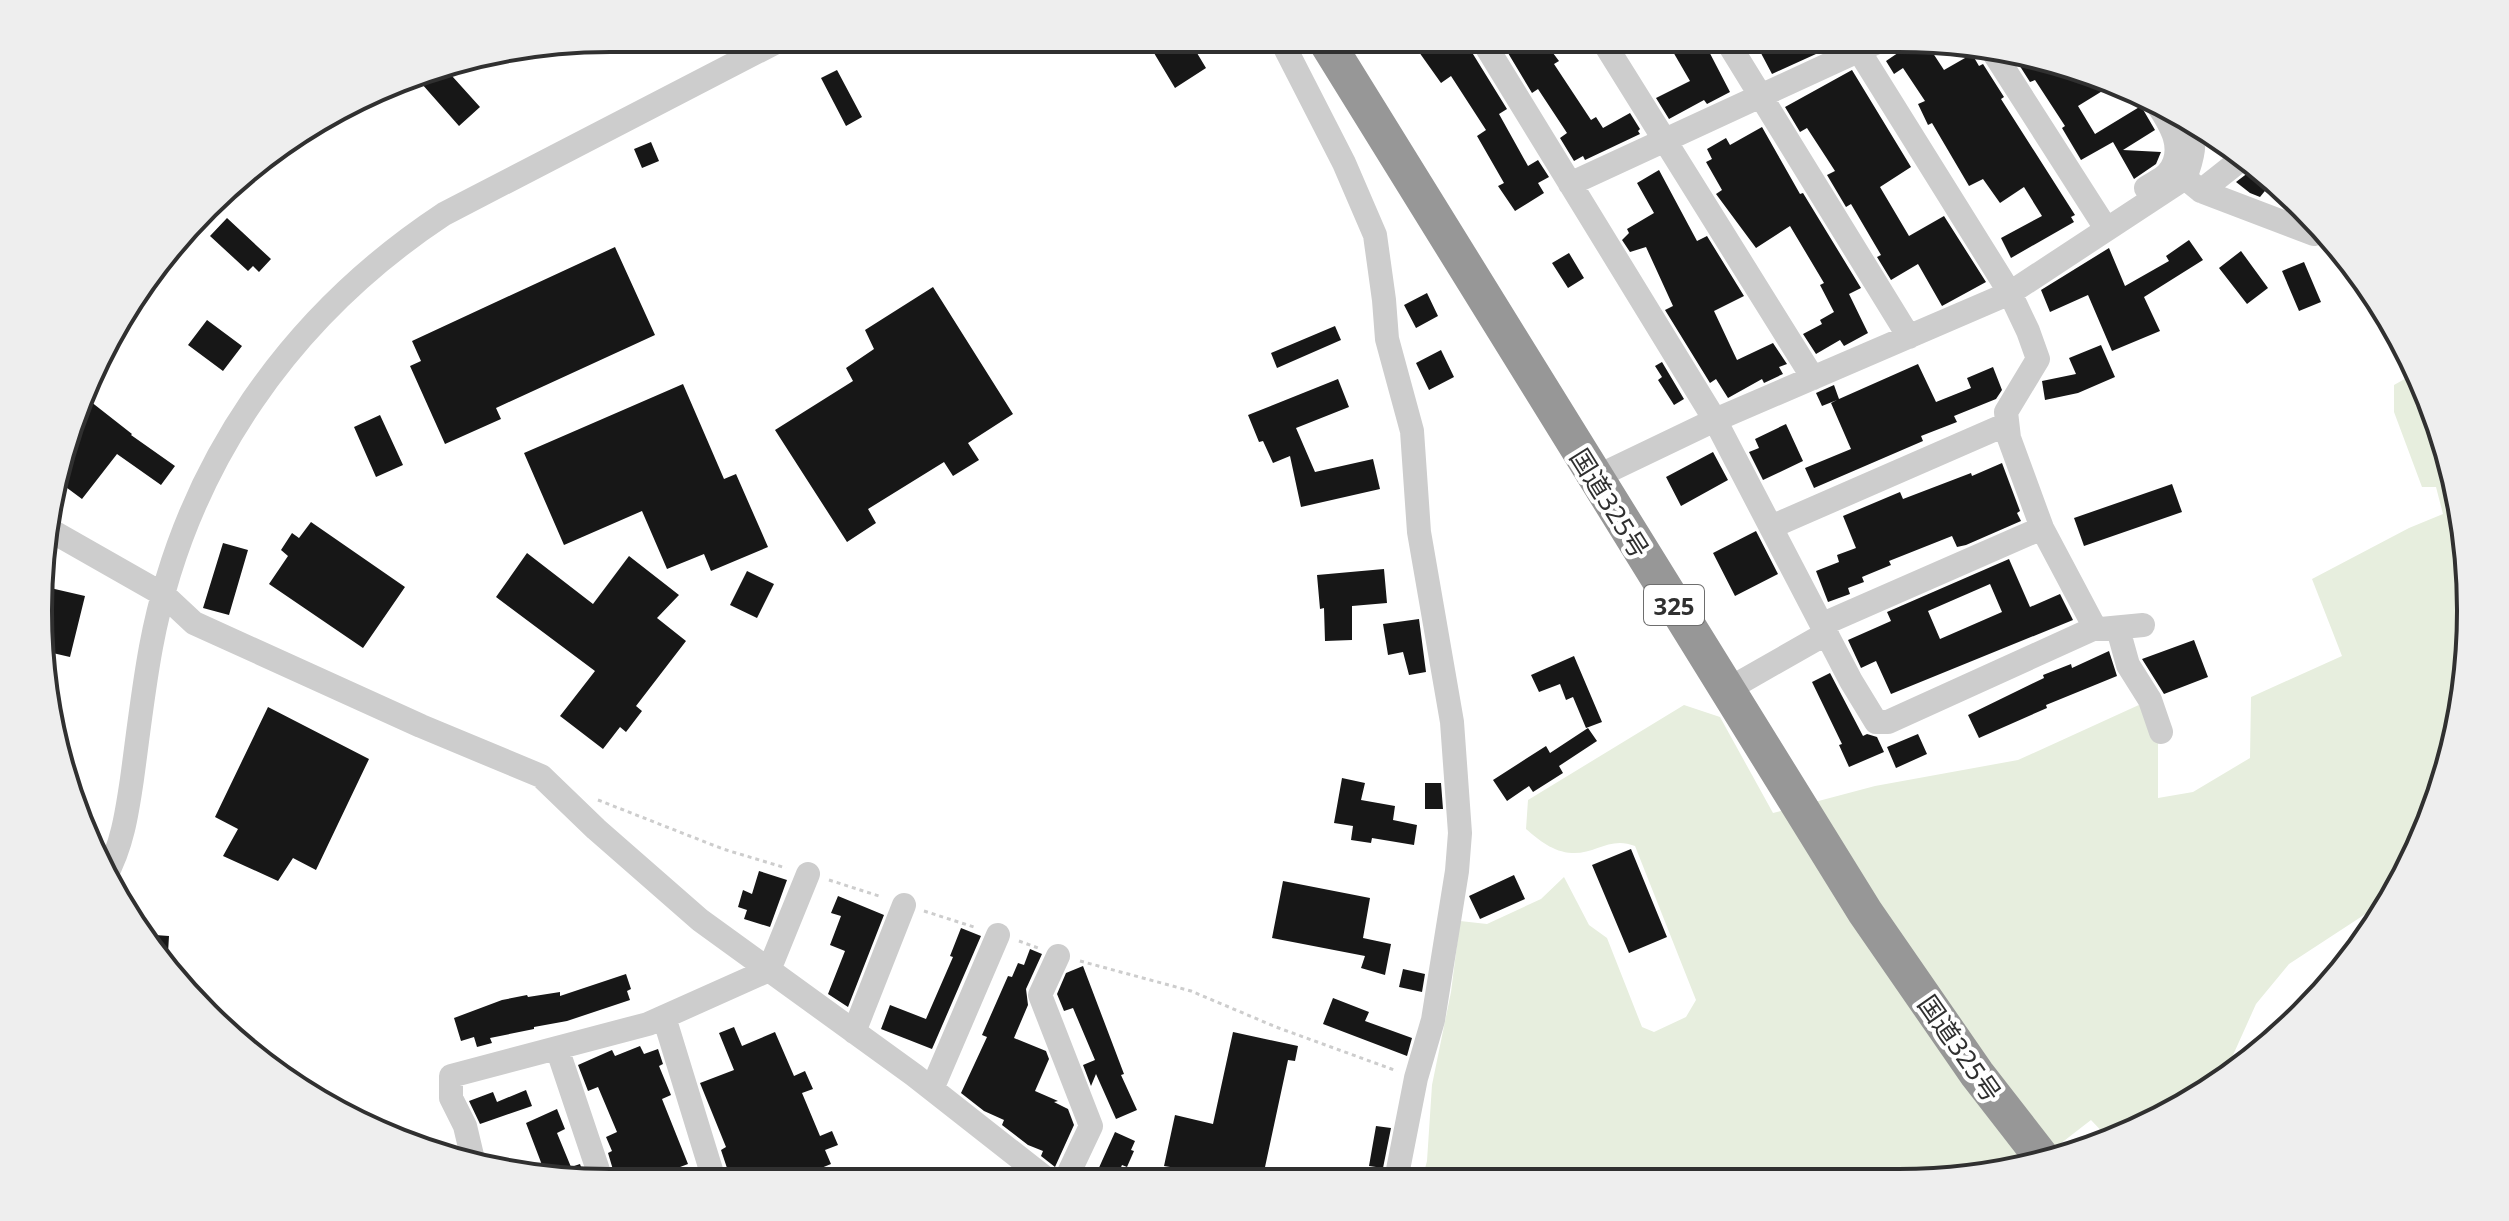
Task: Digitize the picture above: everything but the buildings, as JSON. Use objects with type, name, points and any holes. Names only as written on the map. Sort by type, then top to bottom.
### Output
[{"type":"highway","name":"国道325号","points":[[1333,52],[1736,685],[2018,1091],[2061,1144]]},
{"type":"highway","name":"国道325号","points":[[1358,52],[1602,473]]},
{"type":"highway","name":"国道325号","points":[[1736,685],[1865,912],[1977,1074],[2037,1151]]},
{"type":"street","points":[[111,860],[124,827],[151,646],[185,525],[210,469],[234,429],[292,349],[350,285],[398,244],[444,214],[757,52]]},
{"type":"street","points":[[1287,52],[1344,163],[1375,235],[1387,339],[1412,431],[1419,532],[1452,722],[1460,833],[1457,871],[1433,1020],[1416,1078],[1398,1169]]},
{"type":"street","points":[[1490,52],[1715,420],[1851,681],[1876,722],[1888,722],[2106,629],[2143,625]]},
{"type":"street","points":[[1610,52],[1813,378]]},
{"type":"street","points":[[1734,52],[1909,337]]},
{"type":"street","points":[[1570,184],[1761,96],[1841,52]]},
{"type":"street","points":[[1860,52],[2010,293],[2028,331],[2038,359],[2006,412],[2009,438],[2042,528],[2150,700],[2161,732]]},
{"type":"street","points":[[1999,62],[2100,219]]},
{"type":"street","points":[[2082,247],[2100,219],[2168,173],[2177,152],[2174,132],[2168,121]]},
{"type":"street","points":[[2193,184],[2195,137]]},
{"type":"street","points":[[1602,473],[1715,420],[2010,293],[2082,247],[2233,163]]},
{"type":"street","points":[[2193,184],[2308,231]]},
{"type":"street","points":[[1771,527],[2007,424]]},
{"type":"street","points":[[1736,685],[1825,629],[2042,528]]},
{"type":"street","points":[[58,534],[164,595],[194,623],[421,726],[541,776],[700,920],[932,1089],[1034,1169]]},
{"type":"street","points":[[471,1151],[465,1126],[451,1098],[451,1076],[648,1024],[769,970],[808,874]]},
{"type":"street","points":[[854,1032],[904,905]]},
{"type":"street","points":[[932,1089],[998,935]]},
{"type":"street","points":[[1058,956],[1040,995],[1091,1126],[1071,1169]]},
{"type":"street","points":[[664,1017],[711,1169]]},
{"type":"street","points":[[557,1048],[598,1169]]},
{"type":"green space","points":[[2406,378],[2427,431],[2438,466],[2452,538],[2456,574],[2456,647],[2438,755],[2399,858],[2368,913],[2289,964],[2256,1004],[2231,1059],[2178,1094],[2112,1126],[2101,1130],[2091,1120],[2059,1145],[1971,1164],[1898,1169],[1425,1169],[1432,1085],[1451,992],[1460,921],[1487,924],[1541,899],[1564,877],[1589,925],[1607,938],[1642,1027],[1654,1032],[1686,1017],[1696,1000],[1635,846],[1610,844],[1581,853],[1553,848],[1526,829],[1528,800],[1684,705],[1720,717],[1773,813],[1875,786],[2018,760],[2141,704],[2158,743],[2158,798],[2193,792],[2250,758],[2251,697],[2342,656],[2312,579],[2409,528],[2443,514],[2436,487],[2422,487],[2394,412],[2394,385]]}]
